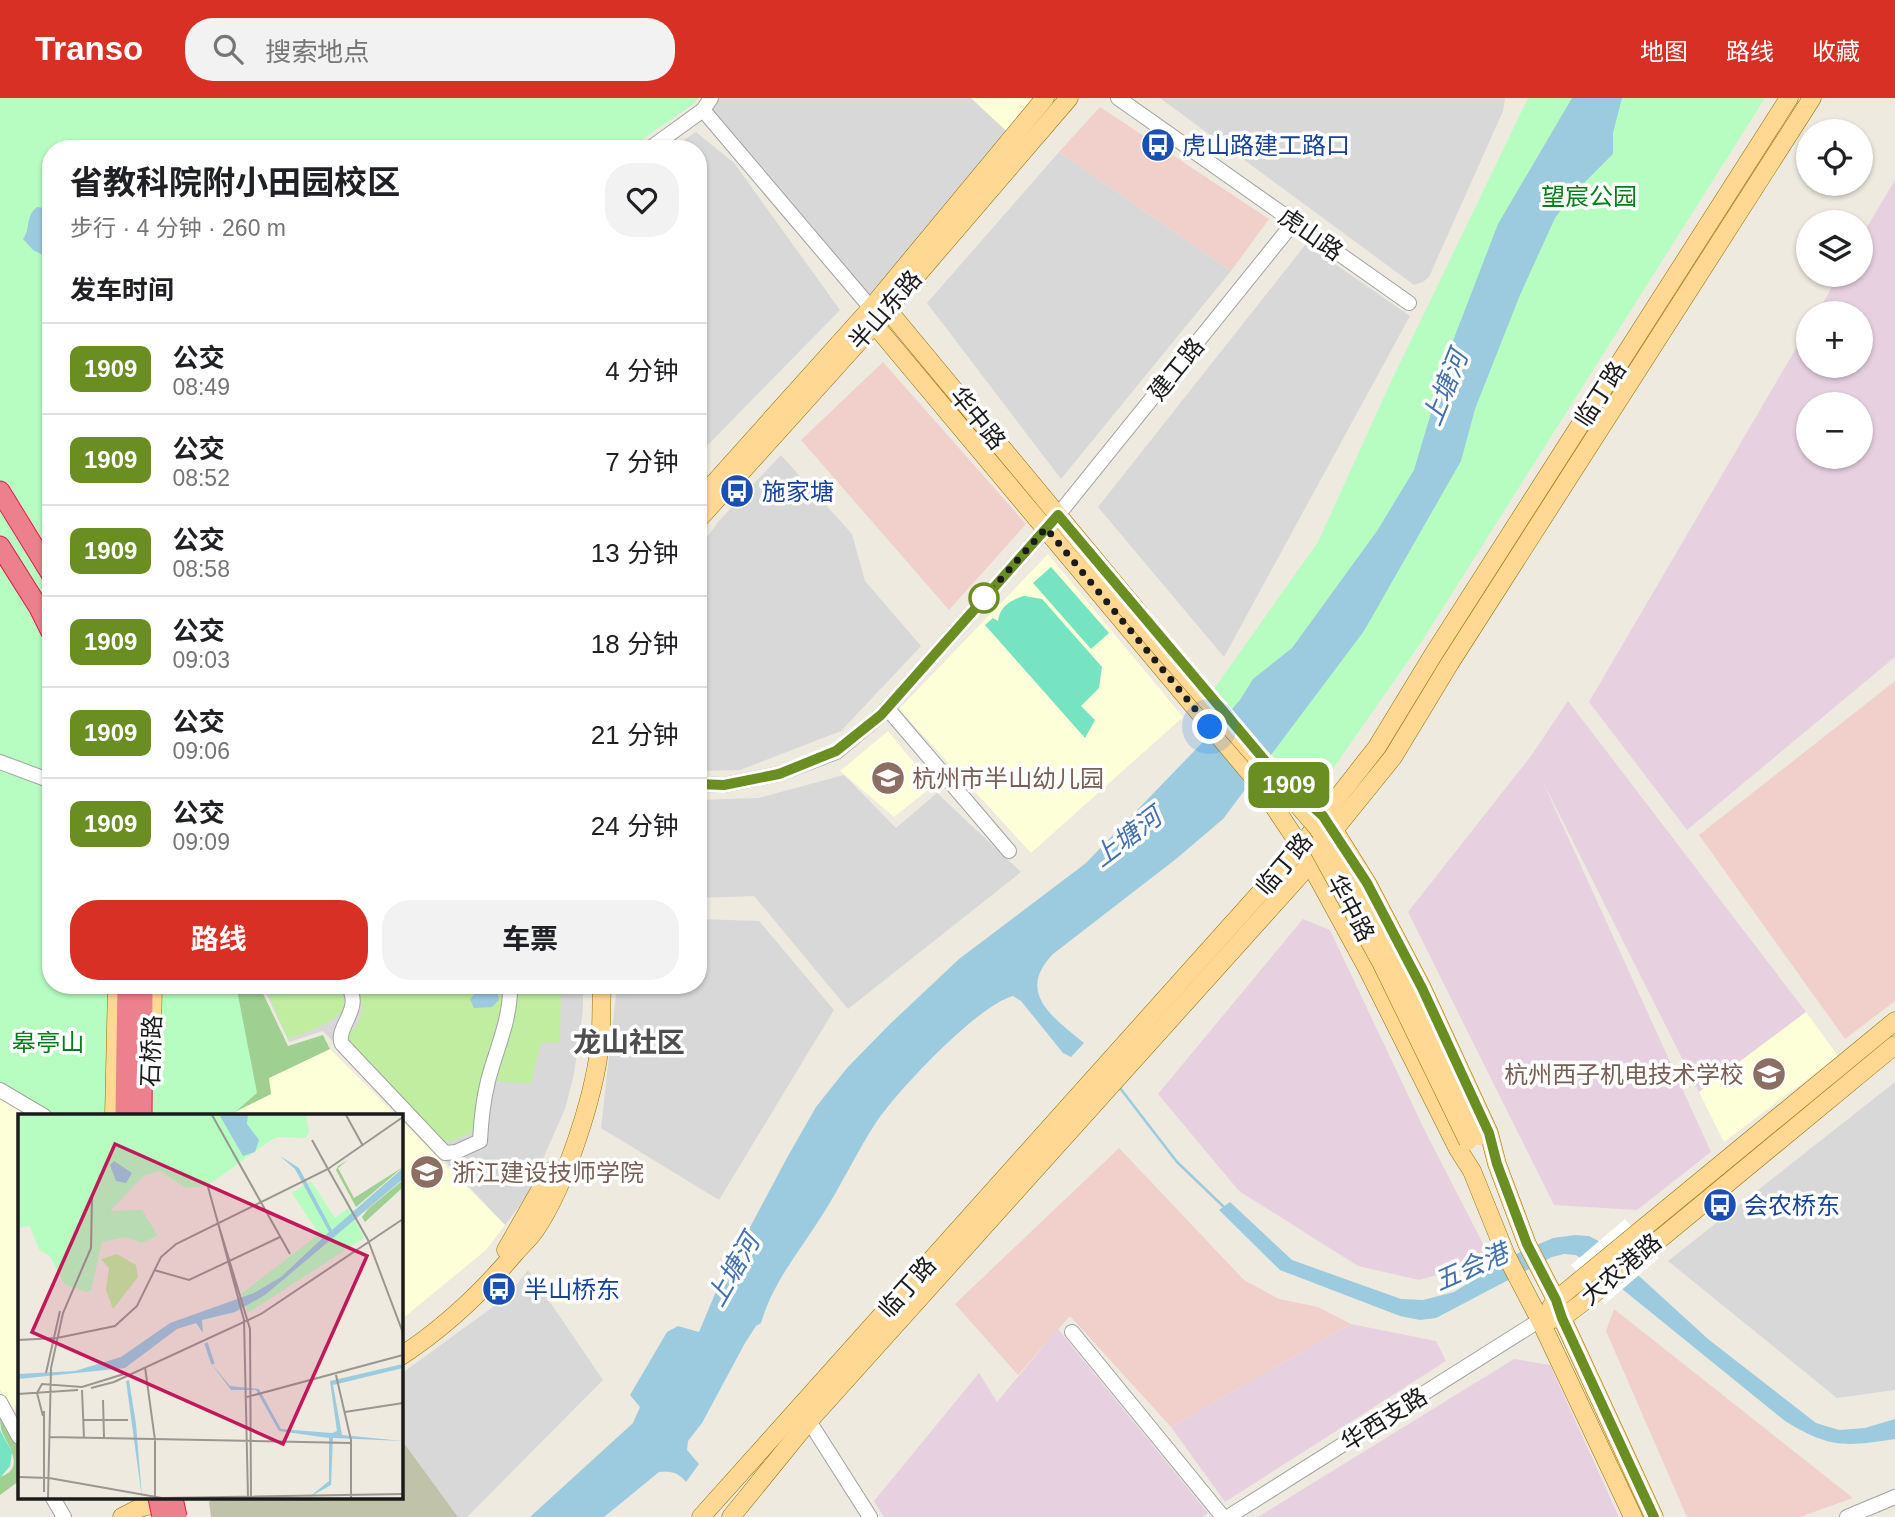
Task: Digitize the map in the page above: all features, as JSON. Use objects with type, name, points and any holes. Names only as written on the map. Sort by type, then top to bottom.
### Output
[{"type":"highway","points":[[0,491],[42,559]]},
{"type":"highway","points":[[0,545],[42,614]]},
{"type":"highway","points":[[125,1114],[127,994]]},
{"type":"highway","points":[[142,1114],[143,994]]},
{"type":"highway","points":[[148,1505],[162,1517]]},
{"type":"main road","name":"半山东路","points":[[707,492],[877,314],[1045,98]]},
{"type":"main road","name":"半山东路","points":[[707,510],[1069,98]]},
{"type":"main road","name":"临丁路","points":[[732,1517],[809,1422],[1310,864],[1328,823],[1789,98]]},
{"type":"main road","name":"临丁路","points":[[701,1517],[1301,847],[1393,757],[1450,663],[1812,98]]},
{"type":"main road","name":"华中路","points":[[877,314],[1311,835],[1474,1139],[1497,1164]]},
{"type":"main road","name":"华中路","points":[[1072,546],[1224,712],[1272,769],[1328,823],[1367,883],[1422,988],[1489,1133],[1497,1164],[1527,1244],[1556,1300],[1654,1517]]},
{"type":"main road","name":"华中路","points":[[1072,546],[1210,727],[1259,784],[1301,847],[1386,1004],[1458,1149],[1472,1171],[1506,1255],[1540,1320],[1633,1517]]},
{"type":"main road","name":"石桥路","points":[[114,1114],[117,994]]},
{"type":"main road","name":"石桥路","points":[[149,1114],[153,994]]},
{"type":"main road","points":[[402,1343],[453,1304],[485,1274],[510,1246],[545,1184],[565,1142],[578,1102],[588,1058],[592,994]]},
{"type":"main road","points":[[402,1355],[493,1280],[536,1229],[564,1172],[581,1126],[596,1068],[602,994]]},
{"type":"main road","name":"大农港路","points":[[1540,1320],[1562,1318],[1591,1296],[1634,1248],[1895,1021]]},
{"type":"main road","name":"大农港路","points":[[1540,1320],[1556,1300],[1576,1284],[1634,1248],[1895,1045]]},
{"type":"main road","name":"华中路","points":[[1472,1171],[1474,1139]]},
{"type":"main road","points":[[122,1517],[148,1505],[172,1500]]},
{"type":"street","name":"虎山路","points":[[1118,98],[1409,303]]},
{"type":"street","name":"华中路","points":[[707,104],[877,314]]},
{"type":"street","points":[[661,140],[707,104]]},
{"type":"street","name":"建工路","points":[[707,784],[724,785],[779,774],[836,751],[887,708],[1052,522],[1294,222]]},
{"type":"street","points":[[887,708],[1009,850]]},
{"type":"street","points":[[0,762],[42,778]]},
{"type":"street","points":[[351,994],[351,1015],[340,1031],[342,1044],[445,1153],[456,1152],[480,1141],[481,1112],[488,1080],[507,1023],[509,994]]},
{"type":"street","points":[[0,1090],[41,1114]]},
{"type":"street","name":"华西支路","points":[[1225,1517],[1540,1320]]},
{"type":"street","points":[[1072,1332],[1225,1517]]},
{"type":"street","points":[[0,1402],[18,1430]]},
{"type":"street","points":[[809,1422],[870,1517]]},
{"type":"street","points":[[1847,1517],[1878,1511],[1895,1497]]},
{"type":"street","points":[[54,1500],[64,1517]]},
{"type":"shaded area","points":[[711,98],[971,98],[1013,137],[871,308],[703,110]]},
{"type":"shaded area","points":[[971,98],[1045,98],[1013,137]]},
{"type":"shaded area","points":[[1160,98],[1505,99],[1503,111],[1429,277],[1414,285]]},
{"type":"shaded area","points":[[1100,107],[1269,219],[1231,271],[1059,152]]},
{"type":"shaded area","points":[[696,132],[706,140],[684,140]]},
{"type":"shaded area","points":[[707,141],[734,163],[840,310],[707,446]]},
{"type":"shaded area","points":[[1059,152],[1231,271],[1061,479],[927,303]]},
{"type":"shaded area","points":[[1895,180],[1895,657],[1687,830],[1589,702],[1796,348],[1796,378],[1873,378],[1873,301],[1824,301],[1832,287],[1873,287],[1873,217]]},
{"type":"shaded area","points":[[1306,244],[1410,316],[1224,657],[1098,507]]},
{"type":"shaded area","points":[[883,362],[1026,524],[949,610],[801,440]]},
{"type":"shaded area","points":[[781,455],[852,534],[865,581],[921,646],[841,731],[740,770],[707,771],[707,537],[718,522]]},
{"type":"shaded area","points":[[1048,554],[1183,717],[1031,853],[899,709]]},
{"type":"shaded area","points":[[1895,681],[1895,1001],[1845,1039],[1699,835]]},
{"type":"shaded area","points":[[1568,701],[1806,1012],[1699,1092],[1542,780],[1711,1152],[1637,1210],[1554,1205],[1408,912],[1531,756]]},
{"type":"shaded area","name":"杭州市半山幼儿园","points":[[888,731],[933,786],[894,817],[840,771]]},
{"type":"shaded area","points":[[844,775],[896,828],[937,793],[1021,872],[848,1009],[754,896],[707,898],[707,800],[758,798]]},
{"type":"shaded area","points":[[707,919],[759,921],[834,1010],[719,1200],[601,1128],[616,994],[707,994]]},
{"type":"shaded area","points":[[1303,919],[1330,930],[1425,1131],[1495,1267],[1458,1269],[1419,1280],[1358,1266],[1239,1191],[1158,1094]]},
{"type":"shaded area","points":[[266,994],[583,994],[574,1074],[565,1109],[526,1197],[505,1225],[323,1031],[289,1042]]},
{"type":"shaded area","name":"杭州西子机电技术学校","points":[[1806,1012],[1838,1056],[1724,1142],[1699,1092]]},
{"type":"shaded area","name":"浙江建设技师学院","points":[[330,1049],[395,1114],[199,1114]]},
{"type":"shaded area","points":[[1895,1082],[1895,1390],[1837,1398],[1668,1261]]},
{"type":"shaded area","points":[[0,1099],[26,1114],[18,1114],[18,1396],[13,1414],[0,1389]]},
{"type":"shaded area","name":"浙江建设技师学院","points":[[402,1121],[505,1225],[486,1250],[402,1319]]},
{"type":"shaded area","points":[[1119,1148],[1244,1280],[1279,1299],[1318,1307],[1351,1324],[1171,1427],[1070,1316],[1018,1375],[955,1304]]},
{"type":"shaded area","points":[[528,1270],[603,1380],[467,1517],[458,1517],[402,1440],[402,1373],[508,1296]]},
{"type":"shaded area","points":[[1614,1309],[1853,1498],[1800,1517],[1687,1517],[1606,1331]]},
{"type":"shaded area","points":[[1351,1324],[1436,1341],[1446,1361],[1225,1502],[1171,1427]]},
{"type":"shaded area","points":[[1058,1329],[1208,1513],[1202,1517],[884,1517],[874,1501],[979,1373],[997,1402]]},
{"type":"shaded area","points":[[1514,1359],[1550,1365],[1619,1517],[1258,1517]]},
{"type":"shaded area","points":[[402,1440],[458,1517],[211,1517],[209,1502],[402,1500]]},
{"type":"green space","name":"皋亭山","points":[[0,98],[698,98],[695,103],[641,140],[42,140],[42,994],[238,994],[257,1093],[230,1114],[50,1114],[10,1094],[0,1085]]},
{"type":"green space","name":"望宸公园","points":[[1528,98],[1765,98],[1422,641],[1325,780],[1307,789],[1279,763],[1214,689],[1318,542],[1389,386]]},
{"type":"green space","points":[[1051,567],[1109,633],[1091,649],[1033,583]]},
{"type":"green space","points":[[1024,596],[1042,599],[1102,667],[1099,688],[1081,706],[1095,720],[1085,738],[985,625],[993,618],[998,621],[1007,604]]},
{"type":"green space","points":[[195,994],[263,994],[288,1046],[323,1035],[330,1049],[269,1078],[271,1094],[231,1114],[161,1114]]},
{"type":"green space","points":[[268,994],[347,994],[349,1003],[337,1016],[288,1039]]},
{"type":"green space","points":[[359,994],[503,994],[500,1026],[473,1132],[449,1142],[440,1139],[350,1046],[348,1033],[358,1023],[362,1011]]},
{"type":"green space","points":[[516,994],[561,994],[560,1042],[541,1043],[531,1084],[496,1081],[512,1027]]},
{"type":"green space","points":[[0,1411],[18,1445],[18,1482],[0,1495],[0,1477],[13,1468],[14,1462],[1,1429]]},
{"type":"green space","points":[[0,1430],[12,1452],[10,1466],[0,1478]]},
{"type":"water","name":"上塘河","points":[[1572,98],[1622,98],[1613,133],[1613,154],[1577,190],[1555,218],[1520,295],[1475,409],[1461,461],[1364,631],[1223,819],[1053,954],[1042,968],[1038,993],[1043,1004],[1084,1043],[1071,1057],[1063,1053],[1021,1001],[1013,996],[998,1003],[960,1031],[920,1070],[877,1121],[787,1268],[772,1294],[761,1323],[745,1343],[702,1423],[688,1441],[687,1450],[699,1464],[686,1482],[674,1473],[659,1472],[604,1517],[530,1517],[633,1423],[640,1407],[630,1395],[667,1332],[678,1326],[699,1332],[717,1289],[788,1156],[816,1107],[847,1068],[959,959],[1086,863],[1201,744],[1240,700],[1253,679],[1292,648],[1377,531],[1414,470],[1451,346],[1498,224]]},
{"type":"water","points":[[37,207],[42,208],[42,254],[33,250],[23,239]]},
{"type":"water","points":[[475,994],[498,994],[499,1000],[492,1007],[474,1008],[470,999]]},
{"type":"water","points":[[1230,1202],[1292,1260],[1401,1299],[1423,1300],[1454,1292],[1514,1255],[1553,1238],[1589,1236],[1604,1244],[1708,1339],[1816,1423],[1839,1430],[1865,1428],[1895,1419],[1895,1439],[1837,1443],[1800,1430],[1785,1421],[1616,1284],[1576,1255],[1552,1257],[1436,1318],[1420,1320],[1400,1316],[1280,1270],[1219,1210]]},
{"type":"pier","points":[[1625,1219],[1659,1258],[1605,1304],[1571,1265]]},
{"type":"waterway","name":"五会港","points":[[1120,1088],[1177,1162],[1226,1209]]},
{"type":"bus line","name":"1909","points":[[707,784],[724,785],[779,774],[836,751],[881,715],[1058,515],[1272,769],[1323,816],[1367,883],[1422,988],[1489,1133],[1497,1164],[1527,1244],[1556,1300],[1654,1517]]},
{"type":"place","name":"虎山路建工路口","points":[[1158,145]]},
{"type":"place","name":"施家塘","points":[[737,491]]},
{"type":"place","name":"杭州市半山幼儿园","points":[[888,778]]},
{"type":"place","name":"杭州西子机电技术学校","points":[[1769,1074]]},
{"type":"place","name":"浙江建设技师学院","points":[[427,1172]]},
{"type":"place","name":"会农桥东","points":[[1720,1205]]},
{"type":"place","name":"半山桥东","points":[[499,1289]]},
{"type":"district","name":"龙山社区","points":[[629,1042]]},
{"type":"route","points":[[984,598],[1046,528],[1210,727]]}]
